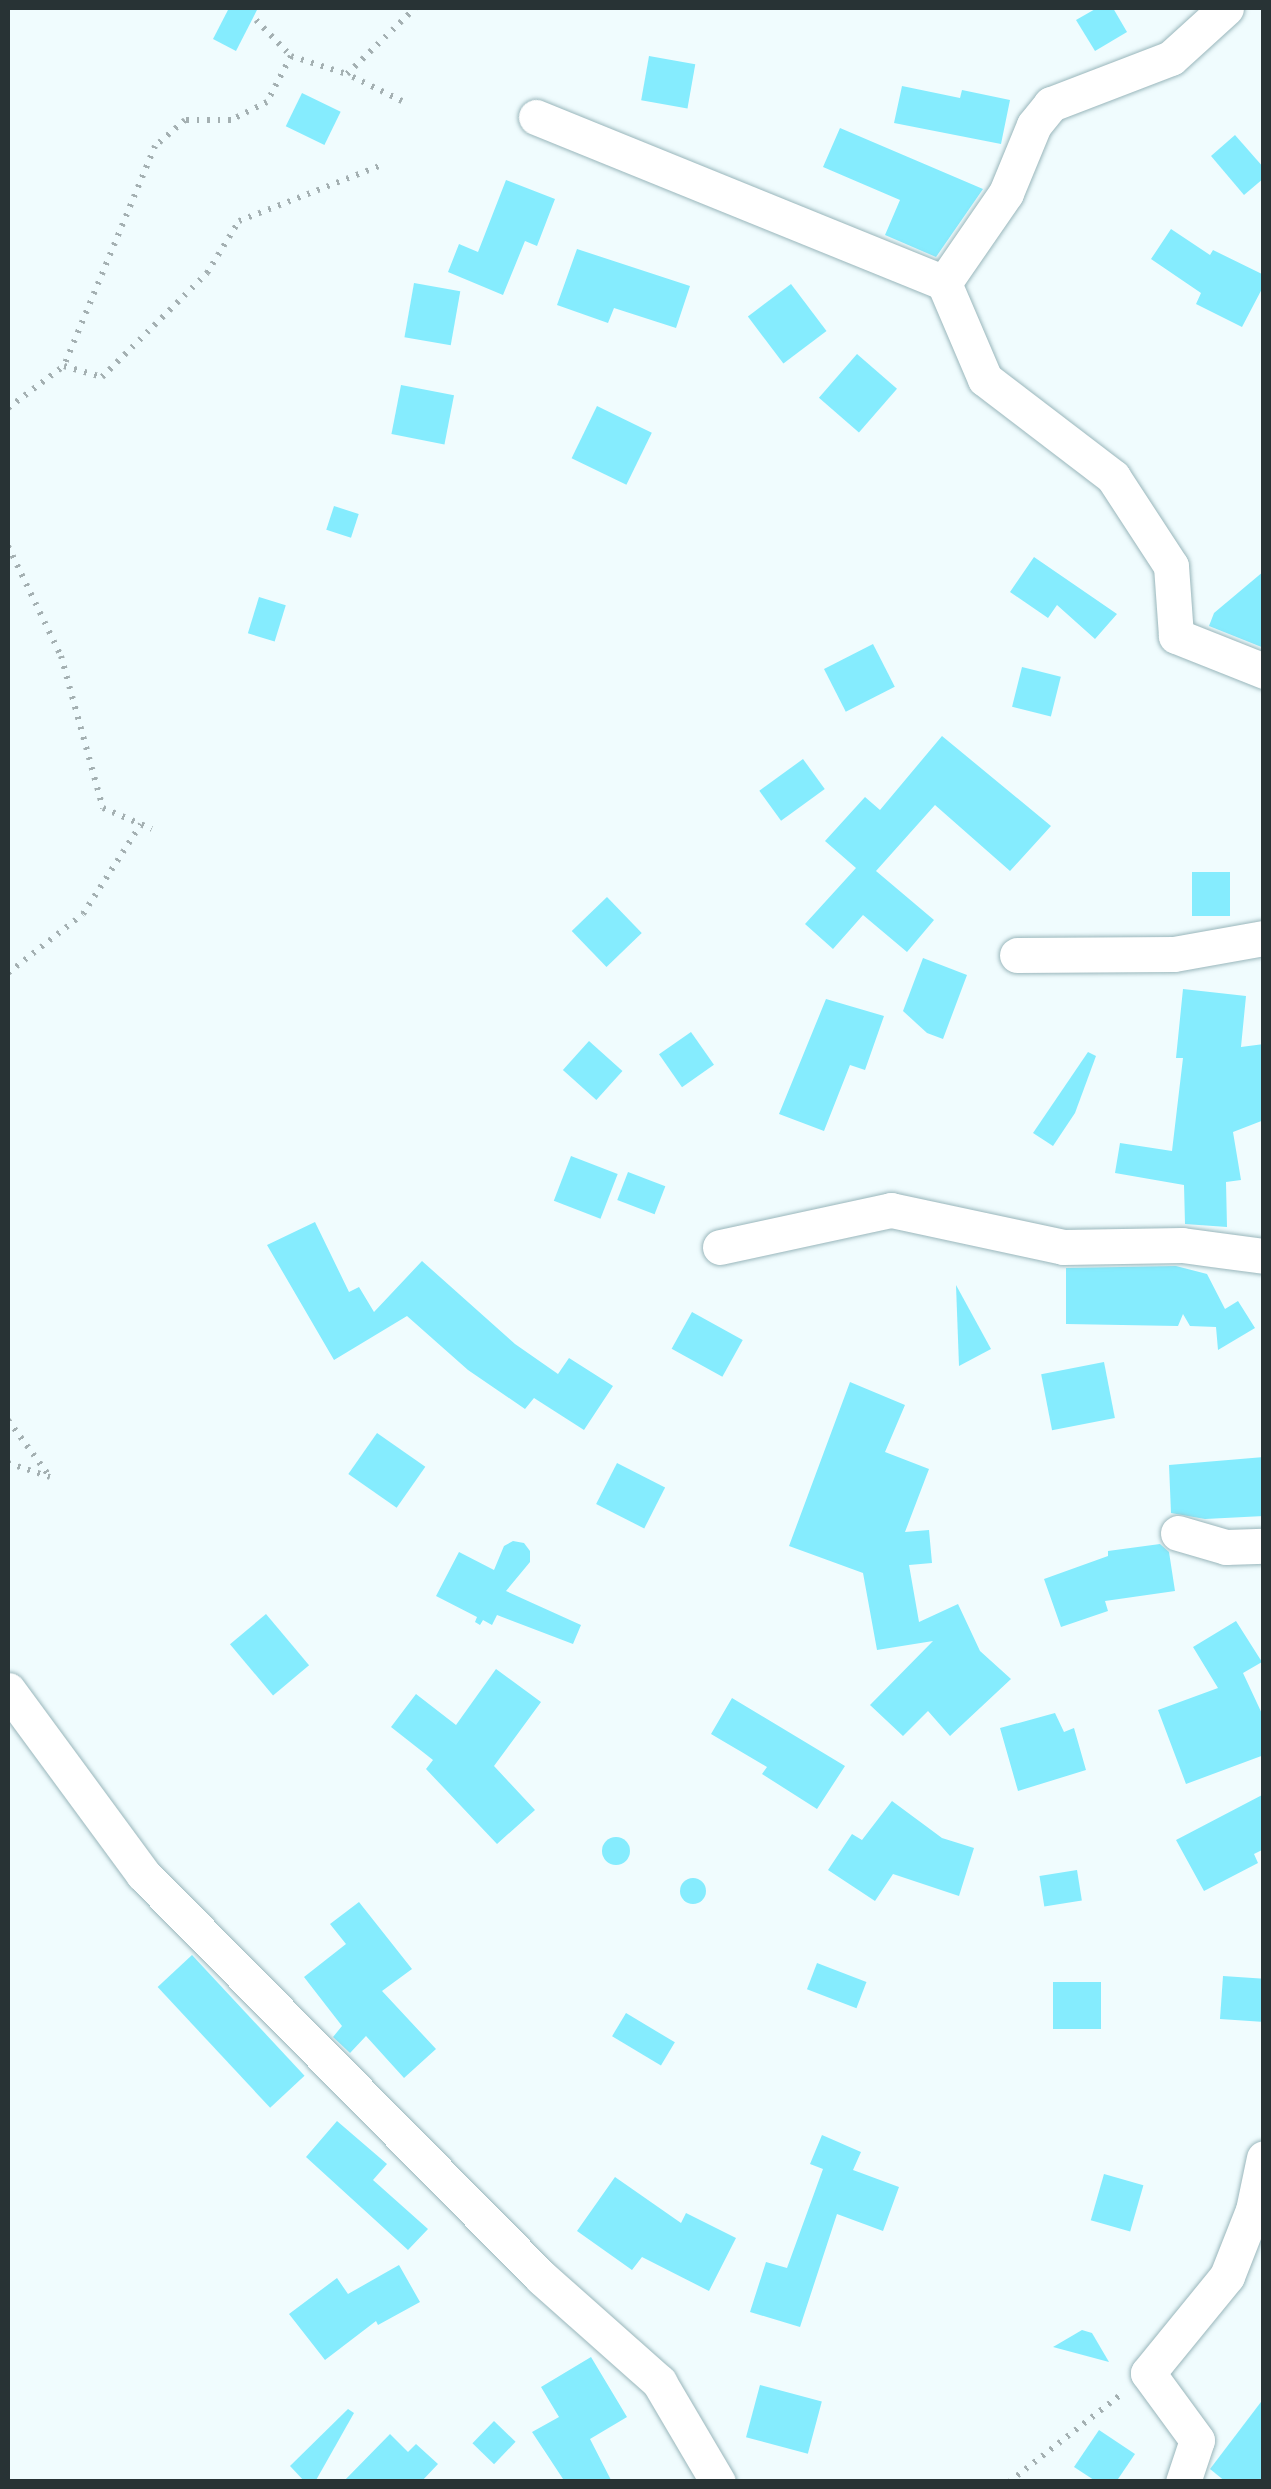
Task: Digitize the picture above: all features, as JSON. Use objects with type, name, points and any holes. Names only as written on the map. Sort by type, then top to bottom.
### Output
[{"type":"street","points":[[944,283],[1006,193],[1034,125],[1051,104],[1171,58],[1226,8]]},
{"type":"street","points":[[536,116],[944,283],[985,380],[1113,477],[1123,492],[1171,566],[1176,636],[1264,670]]},
{"type":"street","points":[[1017,955],[1174,954],[1264,938]]},
{"type":"street","points":[[720,1246],[891,1210],[1063,1247],[1182,1246],[1264,1256]]},
{"type":"street","points":[[1178,1533],[1226,1547],[1264,1546]]},
{"type":"street","points":[[8,1690],[143,1874],[542,2278],[659,2382],[718,2482]]},
{"type":"street","points":[[1183,2482],[1197,2440],[1148,2373],[1227,2276],[1253,2210],[1264,2158]]},
{"type":"path","points":[[347,74],[414,8]]},
{"type":"path","points":[[256,20],[291,56],[347,74],[402,101]]},
{"type":"path","points":[[8,408],[64,366],[156,146],[185,120],[231,120],[267,102],[291,56]]},
{"type":"path","points":[[64,366],[102,376],[207,272],[239,222],[382,165]]},
{"type":"path","points":[[8,546],[62,656],[103,808],[152,828]]},
{"type":"path","points":[[8,973],[82,914],[140,824]]},
{"type":"path","points":[[8,1420],[50,1477],[8,1463]]},
{"type":"path","points":[[1010,2482],[1148,2373]]},
{"type":"building","points":[[229,8],[258,8],[236,51],[213,39]]},
{"type":"building","points":[[1097,8],[1113,8],[1127,32],[1095,51],[1076,20]]},
{"type":"building","points":[[649,56],[695,64],[687,108],[641,100]]},
{"type":"building","points":[[902,86],[960,98],[962,90],[1010,100],[1001,144],[894,123]]},
{"type":"building","points":[[302,93],[341,112],[324,145],[286,126]]},
{"type":"building","points":[[840,128],[983,189],[936,257],[885,235],[900,200],[823,167]]},
{"type":"building","points":[[1235,135],[1264,168],[1264,178],[1244,195],[1211,156]]},
{"type":"building","points":[[506,180],[555,199],[537,246],[525,241],[503,295],[448,272],[459,244],[478,252]]},
{"type":"building","points":[[1171,229],[1210,255],[1213,250],[1264,275],[1264,285],[1242,327],[1196,304],[1201,293],[1151,259]]},
{"type":"building","points":[[577,249],[690,286],[676,328],[614,308],[608,323],[557,305]]},
{"type":"building","points":[[414,283],[460,291],[451,345],[404,337]]},
{"type":"building","points":[[791,284],[827,331],[783,364],[748,316]]},
{"type":"building","points":[[857,354],[897,389],[859,433],[819,398]]},
{"type":"building","points":[[401,385],[454,395],[444,444],[391,434]]},
{"type":"building","points":[[597,406],[652,433],[626,485],[572,458]]},
{"type":"building","points":[[334,506],[359,514],[351,538],[326,530]]},
{"type":"building","points":[[1034,557],[1117,614],[1095,639],[1057,605],[1048,618],[1010,592]]},
{"type":"building","points":[[1264,571],[1264,648],[1209,626],[1214,613]]},
{"type":"building","points":[[259,597],[286,605],[275,642],[248,633]]},
{"type":"building","points":[[873,644],[895,687],[846,712],[824,669]]},
{"type":"building","points":[[1022,667],[1061,677],[1051,716],[1012,707]]},
{"type":"building","points":[[942,736],[1051,826],[1010,871],[935,805],[876,871],[934,920],[907,952],[863,915],[833,949],[805,924],[856,868],[825,841],[865,797],[880,810]]},
{"type":"building","points":[[803,759],[825,789],[781,821],[759,791]]},
{"type":"building","points":[[1192,872],[1230,872],[1230,916],[1192,916]]},
{"type":"building","points":[[607,897],[642,933],[606,967],[572,931]]},
{"type":"building","points":[[923,958],[967,975],[943,1039],[927,1033],[903,1011]]},
{"type":"building","points":[[1183,989],[1246,996],[1241,1047],[1264,1044],[1264,1120],[1233,1132],[1241,1180],[1226,1182],[1227,1227],[1185,1224],[1184,1185],[1115,1173],[1120,1143],[1172,1151],[1183,1058],[1176,1058]]},
{"type":"building","points":[[826,999],[884,1016],[865,1070],[850,1065],[824,1131],[779,1114]]},
{"type":"building","points":[[691,1032],[714,1065],[682,1087],[659,1054]]},
{"type":"building","points":[[589,1041],[622,1071],[596,1100],[563,1070]]},
{"type":"building","points":[[1088,1052],[1096,1056],[1075,1113],[1053,1146],[1033,1133]]},
{"type":"building","points":[[571,1156],[618,1174],[600,1219],[554,1201]]},
{"type":"building","points":[[628,1172],[665,1186],[655,1214],[617,1200]]},
{"type":"building","points":[[315,1222],[349,1292],[359,1287],[374,1312],[422,1261],[515,1344],[558,1374],[569,1358],[613,1386],[584,1430],[534,1398],[525,1409],[468,1370],[407,1316],[334,1360],[267,1245]]},
{"type":"building","points":[[1176,1266],[1207,1274],[1225,1309],[1238,1301],[1255,1328],[1218,1350],[1216,1327],[1190,1326],[1183,1314],[1178,1326],[1066,1324],[1066,1268]]},
{"type":"building","points":[[956,1285],[991,1349],[959,1366]]},
{"type":"building","points":[[692,1312],[743,1340],[722,1377],[672,1349]]},
{"type":"building","points":[[1104,1362],[1115,1418],[1052,1430],[1041,1374]]},
{"type":"building","points":[[850,1382],[905,1405],[885,1452],[929,1469],[905,1532],[929,1530],[932,1563],[909,1565],[919,1622],[958,1604],[980,1651],[1011,1679],[950,1736],[928,1711],[903,1736],[870,1705],[933,1641],[877,1650],[863,1573],[789,1546]]},
{"type":"building","points":[[377,1433],[425,1467],[397,1508],[348,1474]]},
{"type":"building","points":[[1264,1457],[1264,1516],[1205,1519],[1171,1513],[1169,1465]]},
{"type":"building","points":[[617,1463],[665,1488],[644,1529],[596,1504]]},
{"type":"building","points":[[513,1541],[524,1543],[530,1551],[530,1562],[506,1591],[581,1625],[573,1644],[497,1615],[492,1625],[483,1620],[480,1625],[475,1622],[477,1617],[436,1596],[459,1552],[494,1570],[504,1546]]},
{"type":"building","points":[[1160,1544],[1169,1552],[1175,1591],[1105,1601],[1108,1611],[1061,1627],[1044,1579],[1108,1556],[1108,1551]]},
{"type":"building","points":[[266,1614],[309,1665],[273,1696],[230,1644]]},
{"type":"building","points":[[1236,1621],[1262,1662],[1243,1673],[1264,1718],[1264,1755],[1186,1784],[1158,1710],[1218,1688],[1193,1647]]},
{"type":"building","points":[[496,1669],[541,1702],[494,1766],[535,1810],[497,1844],[426,1769],[433,1760],[391,1727],[416,1694],[456,1725]]},
{"type":"building","points":[[732,1698],[845,1766],[817,1809],[762,1774],[767,1767],[711,1734]]},
{"type":"building","points":[[1055,1713],[1064,1732],[1074,1728],[1086,1770],[1018,1791],[1000,1728]]},
{"type":"building","points":[[1264,1794],[1264,1849],[1254,1854],[1258,1863],[1204,1891],[1176,1840]]},
{"type":"building","points":[[892,1801],[942,1838],[974,1848],[959,1896],[893,1874],[875,1901],[828,1870],[852,1834],[862,1840]]},
{"type":"building","points":[[616,1837],[626,1841],[630,1851],[626,1861],[616,1865],[606,1861],[602,1851],[606,1841]]},
{"type":"building","points":[[1077,1870],[1082,1901],[1044,1907],[1039,1876]]},
{"type":"building","points":[[693,1878],[702,1882],[706,1891],[702,1900],[693,1904],[684,1900],[680,1891],[684,1882]]},
{"type":"building","points":[[359,1902],[412,1969],[382,1991],[436,2049],[404,2078],[366,2036],[350,2053],[333,2037],[342,2026],[304,1977],[346,1944],[330,1924]]},
{"type":"building","points":[[192,1955],[305,2076],[270,2108],[158,1987]]},
{"type":"building","points":[[817,1963],[866,1982],[856,2008],[807,1989]]},
{"type":"building","points":[[1223,1976],[1264,1979],[1261,2022],[1220,2019]]},
{"type":"building","points":[[1053,1982],[1101,1982],[1101,2029],[1053,2029]]},
{"type":"building","points":[[626,2013],[675,2042],[661,2066],[612,2036]]},
{"type":"building","points":[[337,2121],[387,2164],[373,2180],[428,2229],[408,2250],[306,2157]]},
{"type":"building","points":[[822,2135],[861,2152],[853,2170],[899,2187],[883,2231],[837,2214],[800,2327],[750,2312],[766,2262],[787,2268],[823,2169],[810,2164]]},
{"type":"building","points":[[1104,2174],[1143,2185],[1130,2231],[1091,2220]]},
{"type":"building","points":[[615,2177],[681,2223],[686,2213],[736,2238],[709,2291],[642,2257],[632,2270],[577,2231]]},
{"type":"building","points":[[399,2265],[420,2302],[378,2325],[376,2321],[325,2360],[289,2314],[337,2278],[348,2294]]},
{"type":"building","points":[[1082,2330],[1092,2333],[1109,2362],[1053,2347]]},
{"type":"building","points":[[591,2357],[627,2417],[590,2439],[612,2482],[565,2482],[532,2432],[559,2417],[541,2387]]},
{"type":"building","points":[[760,2385],[822,2402],[808,2454],[746,2437]]},
{"type":"building","points":[[1264,2398],[1264,2482],[1226,2482],[1210,2469]]},
{"type":"building","points":[[348,2409],[354,2413],[315,2482],[305,2482],[290,2466]]},
{"type":"building","points":[[494,2421],[516,2442],[494,2464],[472,2443]]},
{"type":"building","points":[[1099,2430],[1135,2454],[1116,2482],[1097,2482],[1074,2467]]},
{"type":"building","points":[[390,2434],[408,2452],[416,2444],[438,2464],[421,2482],[343,2482]]}]
